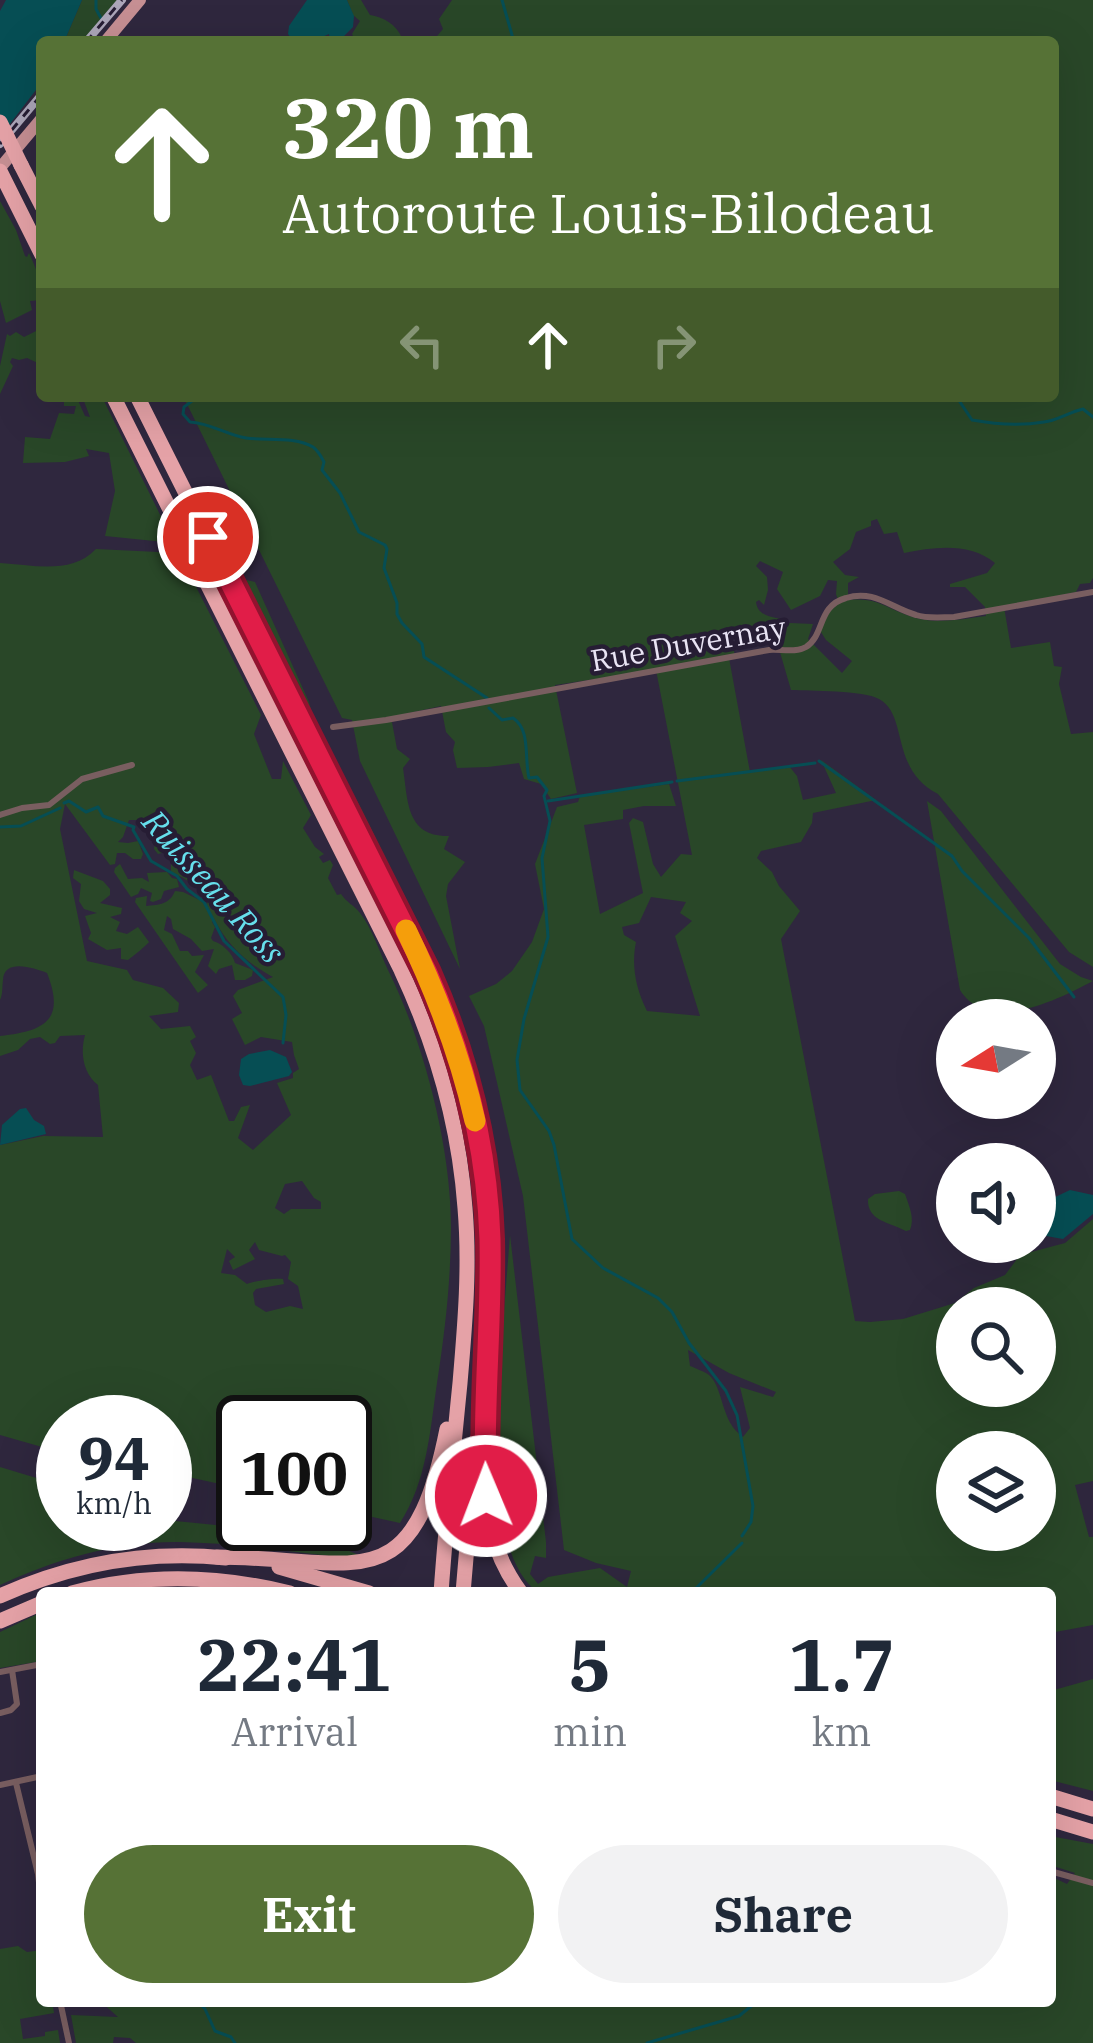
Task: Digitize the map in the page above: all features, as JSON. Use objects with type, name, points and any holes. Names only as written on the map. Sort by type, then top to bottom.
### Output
[{"type":"highway","points":[[0,122],[36,194]]},
{"type":"highway","points":[[2,174],[36,243]]},
{"type":"highway","points":[[115,402],[398,964],[430,1041],[452,1118],[464,1192],[468,1269],[441,1587]]},
{"type":"highway","points":[[140,402],[437,997],[461,1064],[479,1142],[488,1214],[488,1508],[499,1555],[517,1587]]},
{"type":"highway","points":[[464,1587],[489,1306]]},
{"type":"highway","points":[[0,1596],[108,1562],[169,1556],[346,1565],[372,1560],[413,1531],[430,1498],[461,1361]]},
{"type":"highway","points":[[217,1557],[272,1565],[348,1587]]},
{"type":"highway","points":[[98,1587],[168,1578],[263,1587]]},
{"type":"highway","points":[[0,1621],[36,1606]]},
{"type":"highway","points":[[1056,1798],[1093,1808]]},
{"type":"highway","points":[[1056,1821],[1093,1832]]},
{"type":"main road","points":[[110,36],[140,0]]},
{"type":"main road","points":[[2,174],[36,126]]},
{"type":"street","name":"Rue Duvernay","points":[[333,728],[752,653],[799,649],[811,642],[829,608],[850,596],[870,595],[919,617],[936,617],[1093,592]]},
{"type":"street","points":[[0,814],[50,805],[82,778],[132,765]]},
{"type":"street","points":[[0,1672],[36,1665]]},
{"type":"street","points":[[0,1713],[17,1703],[12,1670]]},
{"type":"street","points":[[0,1785],[36,1778]]},
{"type":"street","points":[[16,1783],[36,1869]]},
{"type":"street","points":[[1056,1872],[1093,1883]]},
{"type":"street","points":[[61,2007],[69,2043]]},
{"type":"shaded area","points":[[6,0],[82,0],[67,36],[36,36],[36,90],[0,137],[0,11]]},
{"type":"shaded area","points":[[82,0],[119,0],[89,36],[67,36]]},
{"type":"shaded area","points":[[307,0],[347,0],[354,16],[353,27],[344,36],[290,36],[289,26]]},
{"type":"shaded area","points":[[347,0],[361,0],[370,15],[389,22],[401,36],[353,36],[360,21]]},
{"type":"shaded area","points":[[452,0],[1093,0],[1093,578],[1080,584],[1076,592],[1004,607],[1011,648],[1050,642],[1054,666],[1062,667],[1059,684],[1071,734],[1093,732],[1093,967],[1069,952],[938,794],[912,771],[894,717],[879,699],[791,690],[775,635],[760,624],[745,636],[731,637],[735,656],[729,658],[750,772],[789,766],[803,800],[836,793],[821,760],[876,800],[813,813],[801,842],[761,851],[757,858],[800,911],[781,939],[855,1321],[903,1319],[936,1309],[936,1407],[1056,1407],[1056,1287],[976,1287],[1005,1275],[1014,1263],[1056,1263],[1056,1245],[1093,1219],[1093,1481],[1075,1485],[1089,1537],[1093,1537],[1093,1625],[1056,1632],[1056,1587],[627,1587],[631,1571],[564,1550],[523,1196],[484,1026],[469,996],[512,971],[532,942],[544,909],[535,864],[557,807],[578,802],[580,796],[669,784],[676,806],[623,810],[623,819],[584,825],[600,914],[643,893],[629,823],[633,818],[643,822],[661,877],[681,854],[692,855],[656,670],[555,685],[577,793],[551,799],[541,784],[524,779],[519,763],[457,768],[455,742],[446,732],[441,706],[391,717],[397,749],[410,759],[403,768],[412,815],[424,830],[449,836],[444,849],[465,862],[448,884],[446,896],[460,969],[360,761],[352,720],[342,718],[186,402],[1059,402],[1059,36],[437,36],[443,29],[439,19]],"holes":[[[877,519],[884,534],[897,532],[904,553],[963,549],[995,563],[987,573],[950,584],[965,587],[985,607],[986,616],[925,620],[876,602],[848,600],[848,583],[859,577],[845,575],[833,562],[850,549],[856,532],[871,526],[871,521]],[[760,561],[783,572],[777,589],[791,610],[820,596],[828,580],[837,581],[839,603],[819,629],[852,661],[842,673],[808,639],[813,624],[790,623],[777,630],[773,626],[786,620],[760,611],[756,602],[764,605],[768,590],[767,577],[756,566]],[[651,897],[686,902],[680,913],[692,921],[675,936],[700,1016],[647,1011],[636,977],[636,942],[624,935],[622,927],[639,923]],[[688,1350],[776,1392],[773,1397],[740,1387],[750,1428],[743,1437],[730,1422],[714,1381],[690,1366]]]},
{"type":"shaded area","points":[[0,201],[25,256],[29,253],[32,259],[36,300],[30,301],[32,310],[6,323],[0,301]]},
{"type":"shaded area","points":[[36,331],[36,362],[12,358],[0,394],[7,334],[24,337]]},
{"type":"shaded area","points":[[64,402],[79,402],[90,417],[84,402],[104,402],[174,543],[105,536],[115,491],[109,453],[86,449],[89,456],[65,462],[23,463],[25,437],[50,439],[59,413],[74,414],[76,406],[64,406]]},
{"type":"shaded area","points":[[96,549],[179,553],[261,715],[254,734],[272,779],[281,779],[283,761],[311,815],[303,828],[324,854],[319,857],[323,863],[330,860],[333,865],[328,878],[337,895],[368,926],[424,1062],[446,1163],[450,1266],[426,1455],[400,1523],[372,1517],[372,1395],[216,1395],[216,1483],[192,1478],[192,1395],[36,1395],[36,1445],[0,1435],[0,1145],[43,1136],[103,1137],[98,1085],[84,1062],[85,1035],[60,1036],[50,1044],[40,1037],[30,1039],[18,1050],[0,1056],[0,1036],[39,1027],[52,1013],[54,1002],[47,973],[20,966],[5,973],[0,1000],[0,563],[51,566],[75,562]],"holes":[[[65,804],[110,865],[115,864],[117,853],[141,859],[138,841],[118,842],[129,820],[144,820],[156,831],[154,849],[171,855],[171,873],[188,881],[208,904],[175,891],[160,904],[146,906],[147,896],[135,902],[198,993],[208,985],[195,972],[204,955],[180,951],[172,934],[164,930],[167,916],[173,929],[202,951],[214,949],[208,966],[216,974],[232,965],[235,980],[245,980],[253,970],[235,963],[227,949],[213,941],[214,919],[239,953],[273,977],[233,996],[242,1013],[232,1019],[245,1045],[261,1037],[292,1042],[299,1069],[293,1078],[277,1083],[291,1115],[253,1150],[238,1138],[250,1105],[241,1107],[234,1121],[229,1121],[211,1075],[197,1080],[190,1065],[196,1053],[190,1026],[161,1029],[149,1016],[178,1012],[179,1003],[163,988],[133,980],[127,970],[87,961],[60,829]],[[302,1181],[321,1202],[321,1209],[291,1209],[284,1214],[275,1208],[285,1184]],[[255,1242],[259,1250],[285,1255],[291,1262],[288,1279],[298,1286],[303,1309],[290,1306],[266,1312],[255,1305],[256,1289],[284,1284],[283,1279],[247,1284],[235,1275],[221,1273],[227,1249],[235,1257],[229,1261],[233,1270],[255,1259],[249,1250]]]},
{"type":"shaded area","points":[[247,580],[255,582],[314,721],[435,965],[245,585]]},
{"type":"shaded area","points":[[927,801],[941,811],[1060,964],[1093,981],[1056,999],[968,999],[960,990]]},
{"type":"shaded area","points":[[120,864],[128,879],[149,882],[147,873],[167,872],[179,887],[164,891],[153,902],[152,893],[141,888],[131,897],[114,872]]},
{"type":"shaded area","points":[[74,870],[103,881],[110,889],[100,903],[122,908],[121,914],[110,917],[120,922],[116,931],[127,934],[138,927],[149,942],[128,960],[121,959],[121,948],[107,950],[88,939],[91,933],[85,916],[97,913],[84,909],[79,901],[81,884],[73,878]]},
{"type":"shaded area","points":[[270,1050],[286,1057],[289,1076],[243,1085],[241,1059]]},
{"type":"shaded area","points":[[26,1108],[46,1134],[0,1145],[2,1125]]},
{"type":"shaded area","points":[[1070,1190],[1093,1195],[1093,1214],[1063,1239],[1056,1238],[1056,1197]]},
{"type":"shaded area","points":[[875,1194],[905,1194],[912,1216],[906,1231],[880,1220],[869,1206],[868,1199]]},
{"type":"shaded area","points":[[510,1235],[546,1542],[546,1558],[535,1556],[530,1574],[538,1584],[548,1577],[600,1568],[627,1587],[534,1587],[520,1572],[507,1541],[496,1461],[496,1418],[500,1310],[504,1311]]},
{"type":"shaded area","points":[[0,1467],[36,1478],[36,1551],[100,1551],[0,1585]]},
{"type":"shaded area","points":[[192,1523],[216,1525],[216,1544],[192,1543]]},
{"type":"shaded area","points":[[284,1551],[349,1551],[361,1556]]},
{"type":"shaded area","points":[[36,1615],[36,1662],[0,1668],[0,1632]]},
{"type":"shaded area","points":[[1093,1679],[1093,1791],[1056,1782],[1056,1689]]},
{"type":"shaded area","points":[[1056,1837],[1093,1844],[1093,2043],[136,2043],[114,2037],[113,2043],[76,2043],[71,2015],[118,2017],[107,2007],[1056,2007],[1056,1879],[1067,1884],[1075,1873],[1056,1867]]},
{"type":"shaded area","points":[[18,1946],[36,1951],[36,2007],[53,2007],[54,2013],[20,2019],[23,2039],[58,2030],[60,2043],[0,2043],[0,1949]]},
{"type":"waterway","points":[[96,0],[102,20]]},
{"type":"waterway","points":[[502,0],[512,36]]},
{"type":"waterway","points":[[191,402],[183,414],[190,422],[246,438],[298,441],[315,448],[324,462],[322,470],[340,493],[359,532],[385,545],[384,568],[397,614],[422,644],[424,657],[487,698]]},
{"type":"waterway","points":[[960,402],[972,420],[980,421],[1035,423],[1083,409],[1093,417]]},
{"type":"waterway","points":[[489,708],[502,720],[513,718],[519,723],[529,778],[537,777],[547,790],[550,821],[542,858],[548,937],[524,1019],[517,1060],[520,1090],[554,1145],[572,1239],[603,1268],[658,1298],[726,1391],[737,1415],[753,1506],[751,1522],[742,1536]]},
{"type":"waterway","points":[[819,761],[952,856],[1029,938],[1074,997]]},
{"type":"waterway","points":[[677,781],[815,763]]},
{"type":"waterway","points":[[548,801],[672,782]]},
{"type":"waterway","name":"Ruisseau Ross","points":[[64,803],[69,801],[86,812],[98,807],[103,816],[134,827],[151,861],[177,876],[204,902],[224,941],[283,997],[283,1043]]},
{"type":"waterway","name":"Ruisseau Ross","points":[[0,827],[21,826],[60,808]]},
{"type":"waterway","points":[[697,1587],[742,1543]]},
{"type":"waterway","points":[[203,2007],[215,2031],[235,2043]]},
{"type":"waterway","points":[[647,2043],[739,2016],[750,2007]]},
{"type":"railway","points":[[91,36],[122,0]]},
{"type":"railway","points":[[0,144],[36,101]]},
{"type":"slow traffic","points":[[406,930],[451,1034],[475,1121]]},
{"type":"route","points":[[208,537],[427,973],[466,1083],[488,1214],[486,1496]]}]
